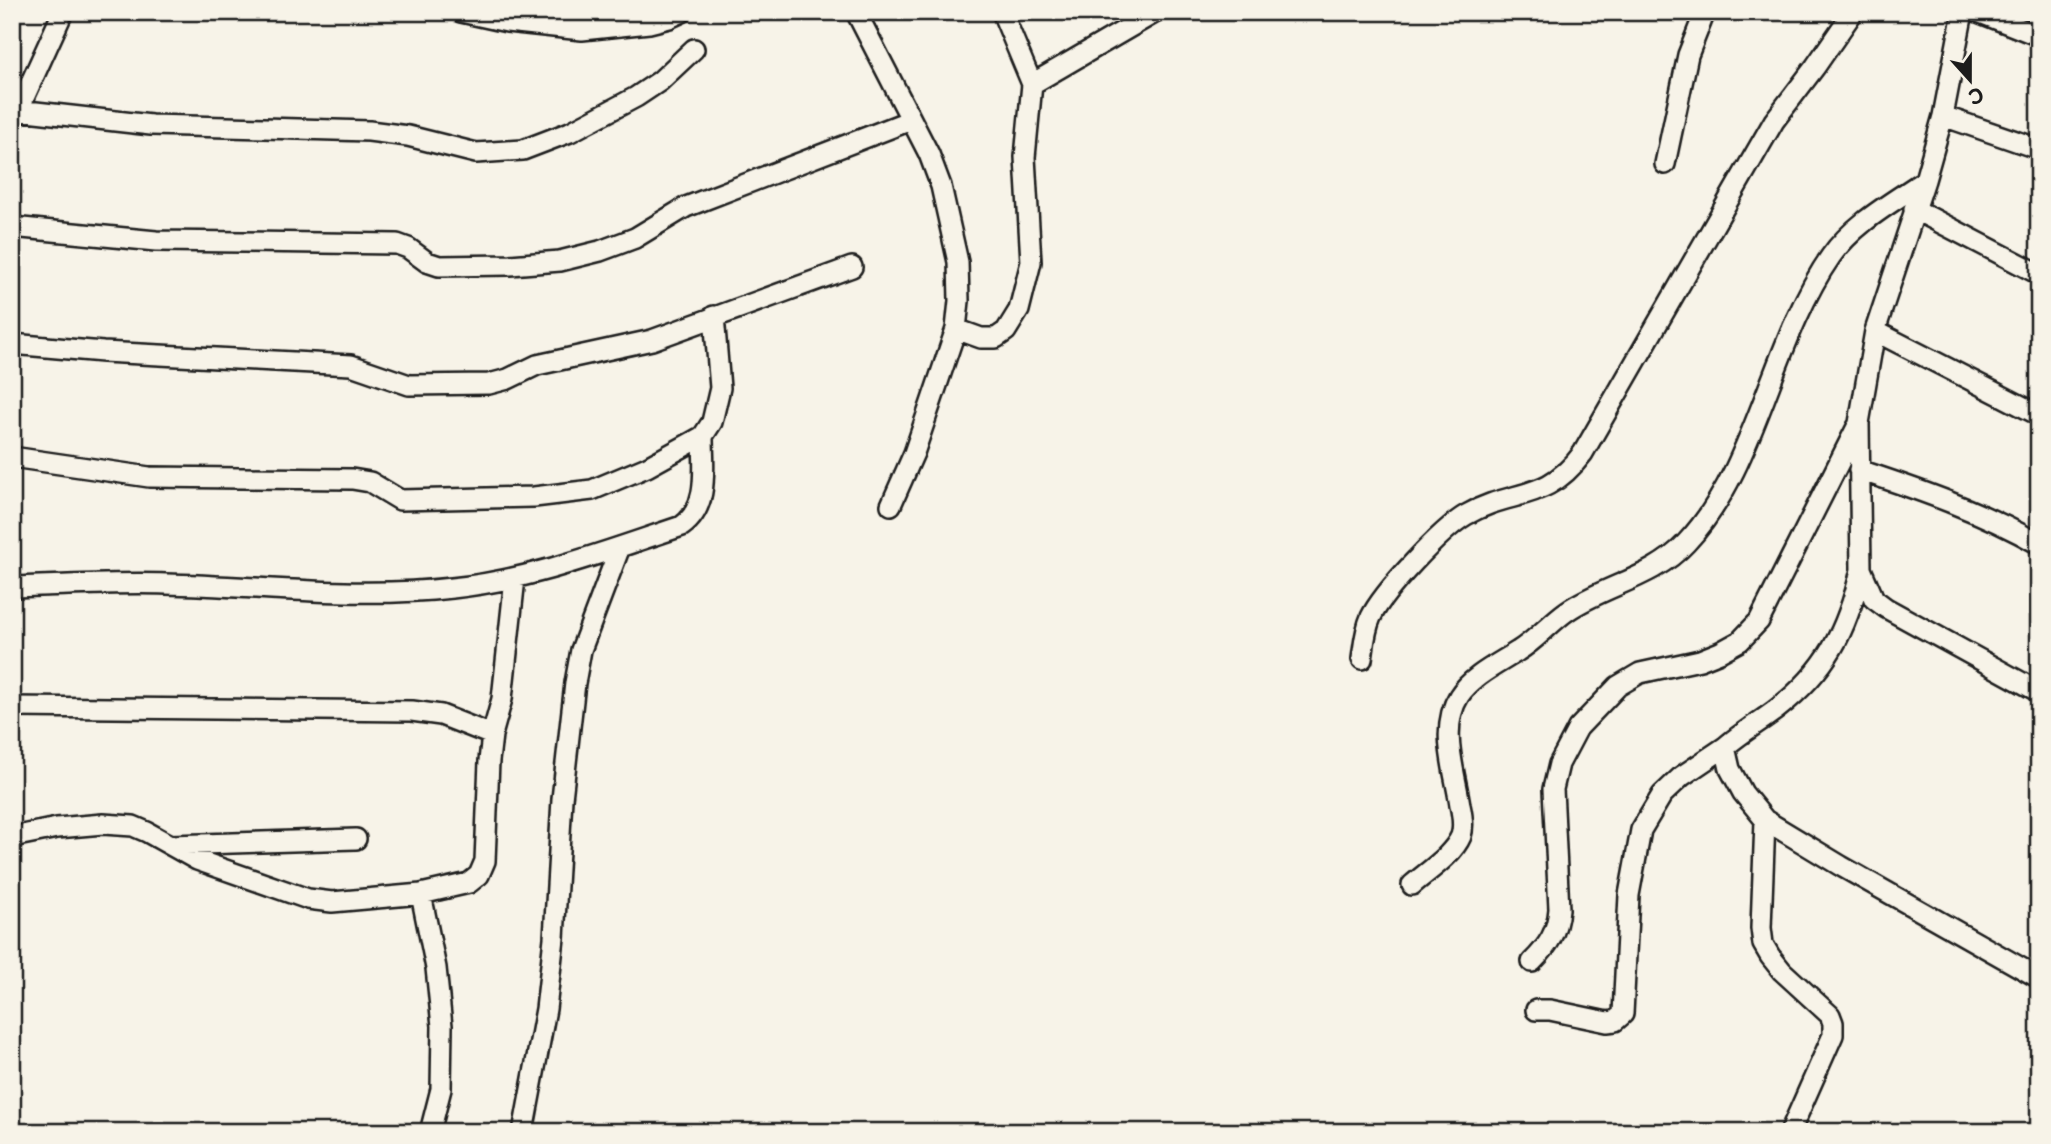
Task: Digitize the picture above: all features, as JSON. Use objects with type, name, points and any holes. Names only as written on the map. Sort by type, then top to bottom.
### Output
[{"type":"street","points":[[63,12],[15,117],[151,125],[369,131],[408,136],[476,153],[523,150],[570,132],[660,81],[694,49]]},
{"type":"street","points":[[461,12],[507,22],[582,30],[649,23],[682,12]]},
{"type":"street","points":[[856,12],[929,154],[941,186],[955,249],[959,300],[956,329],[914,453],[891,505]]},
{"type":"street","points":[[956,329],[981,338],[996,338],[1006,331],[1019,310],[1031,262],[1026,157],[1032,84],[1002,12]]},
{"type":"street","points":[[1032,84],[1156,12]]},
{"type":"street","points":[[1665,164],[1688,55],[1705,12]]},
{"type":"street","points":[[1362,659],[1371,617],[1427,548],[1466,515],[1533,493],[1556,482],[1571,469],[1583,453],[1774,121],[1853,12]]},
{"type":"street","points":[[1536,1010],[1550,1010],[1608,1022],[1615,1021],[1623,1014],[1629,895],[1641,830],[1662,795],[1682,776],[1779,707],[1825,663],[1843,629],[1853,603],[1861,569],[1859,423],[1875,331],[1925,180],[1943,116],[1963,12]]},
{"type":"street","points":[[1978,12],[2039,36]]},
{"type":"street","points":[[1943,116],[2039,149]]},
{"type":"street","points":[[12,228],[156,241],[397,244],[439,266],[559,261],[600,251],[635,238],[686,207],[911,120]]},
{"type":"street","points":[[1412,885],[1453,848],[1462,835],[1462,818],[1449,738],[1451,718],[1459,696],[1478,676],[1526,646],[1568,611],[1616,584],[1666,562],[1686,543],[1712,510],[1740,457],[1802,306],[1831,256],[1865,220],[1925,180]]},
{"type":"street","points":[[1914,209],[2039,274]]},
{"type":"street","points":[[12,344],[103,352],[351,365],[409,384],[489,384],[508,379],[537,365],[652,340],[852,267]]},
{"type":"street","points":[[12,457],[149,477],[352,479],[370,482],[400,500],[534,497],[592,490],[647,467],[703,436],[712,422],[720,388],[714,316]]},
{"type":"street","points":[[1875,331],[2039,415]]},
{"type":"street","points":[[1532,962],[1546,948],[1558,924],[1553,789],[1559,764],[1578,728],[1618,686],[1640,673],[1700,660],[1720,652],[1740,641],[1759,621],[1859,423]]},
{"type":"street","points":[[12,587],[164,584],[347,593],[452,588],[515,578],[620,547],[682,526],[690,520],[702,496],[703,436]]},
{"type":"street","points":[[1859,471],[1919,490],[2021,533],[2039,544]]},
{"type":"street","points":[[523,1132],[546,1009],[554,938],[562,799],[575,683],[582,650],[620,547]]},
{"type":"street","points":[[1861,569],[1874,599],[1886,608],[2039,692]]},
{"type":"street","points":[[12,838],[57,828],[103,824],[133,827],[197,860],[307,899],[332,902],[421,894],[469,883],[479,876],[485,861],[492,735],[502,699],[515,578]]},
{"type":"street","points":[[12,707],[412,711],[441,715],[492,735]]},
{"type":"street","points":[[1725,747],[1730,769],[1742,793],[1765,820],[2039,978]]},
{"type":"street","points":[[1765,820],[1761,928],[1763,944],[1782,971],[1830,1015],[1833,1023],[1833,1035],[1790,1132]]},
{"type":"street","points":[[170,845],[356,839]]},
{"type":"street","points":[[421,894],[436,968],[442,1026],[441,1089],[430,1132]]}]
